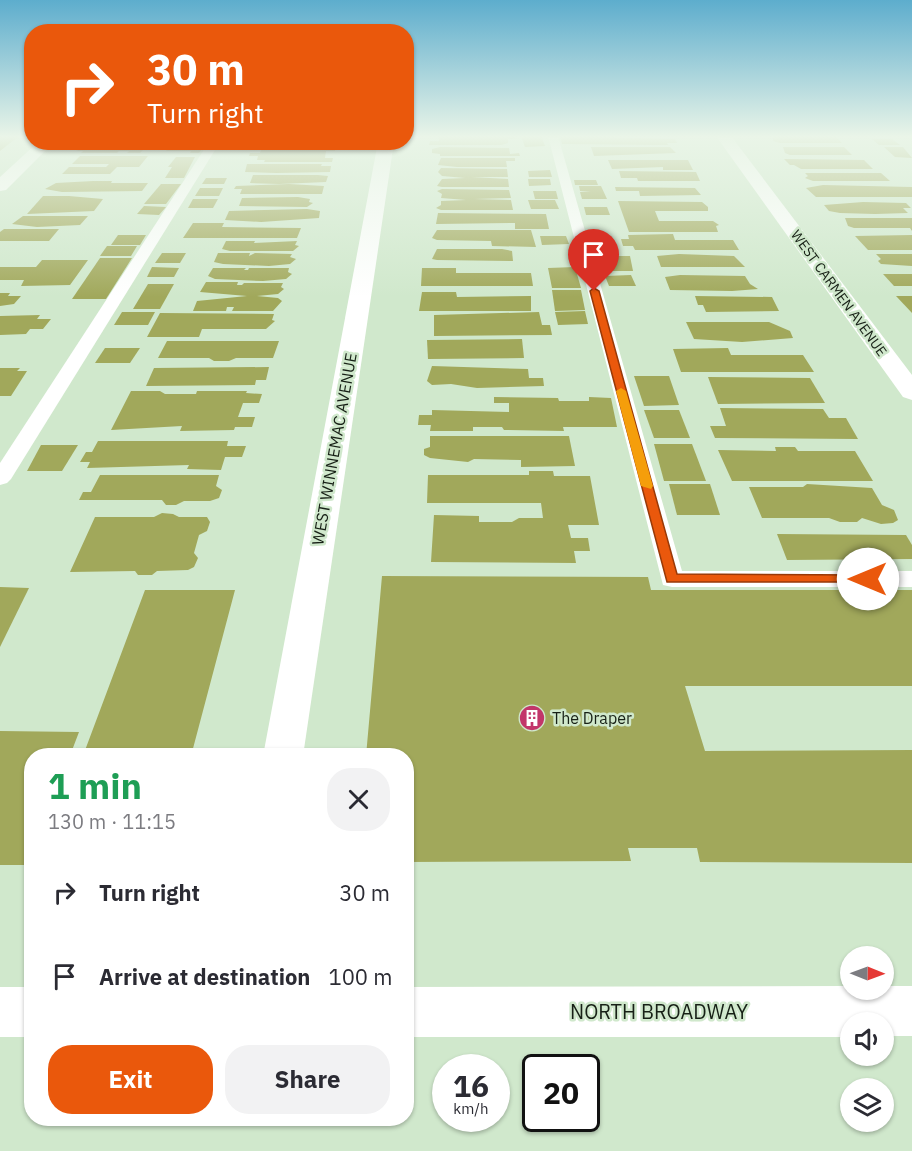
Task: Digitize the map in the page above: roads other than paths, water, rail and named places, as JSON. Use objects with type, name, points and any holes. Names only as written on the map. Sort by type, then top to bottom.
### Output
[{"type":"street","name":"WEST WINNEMAC AVENUE","points":[[284,748],[378,190]]},
{"type":"street","name":"WEST CARMEN AVENUE","points":[[763,190],[912,392]]},
{"type":"street","name":"NORTH BROADWAY","points":[[414,1012],[912,1011]]},
{"type":"street","points":[[0,1012],[24,1012]]},
{"type":"lane","points":[[0,479],[185,190]]},
{"type":"lane","points":[[567,190],[672,579],[912,579]]},
{"type":"place","name":"The Draper","points":[[532,718]]}]
